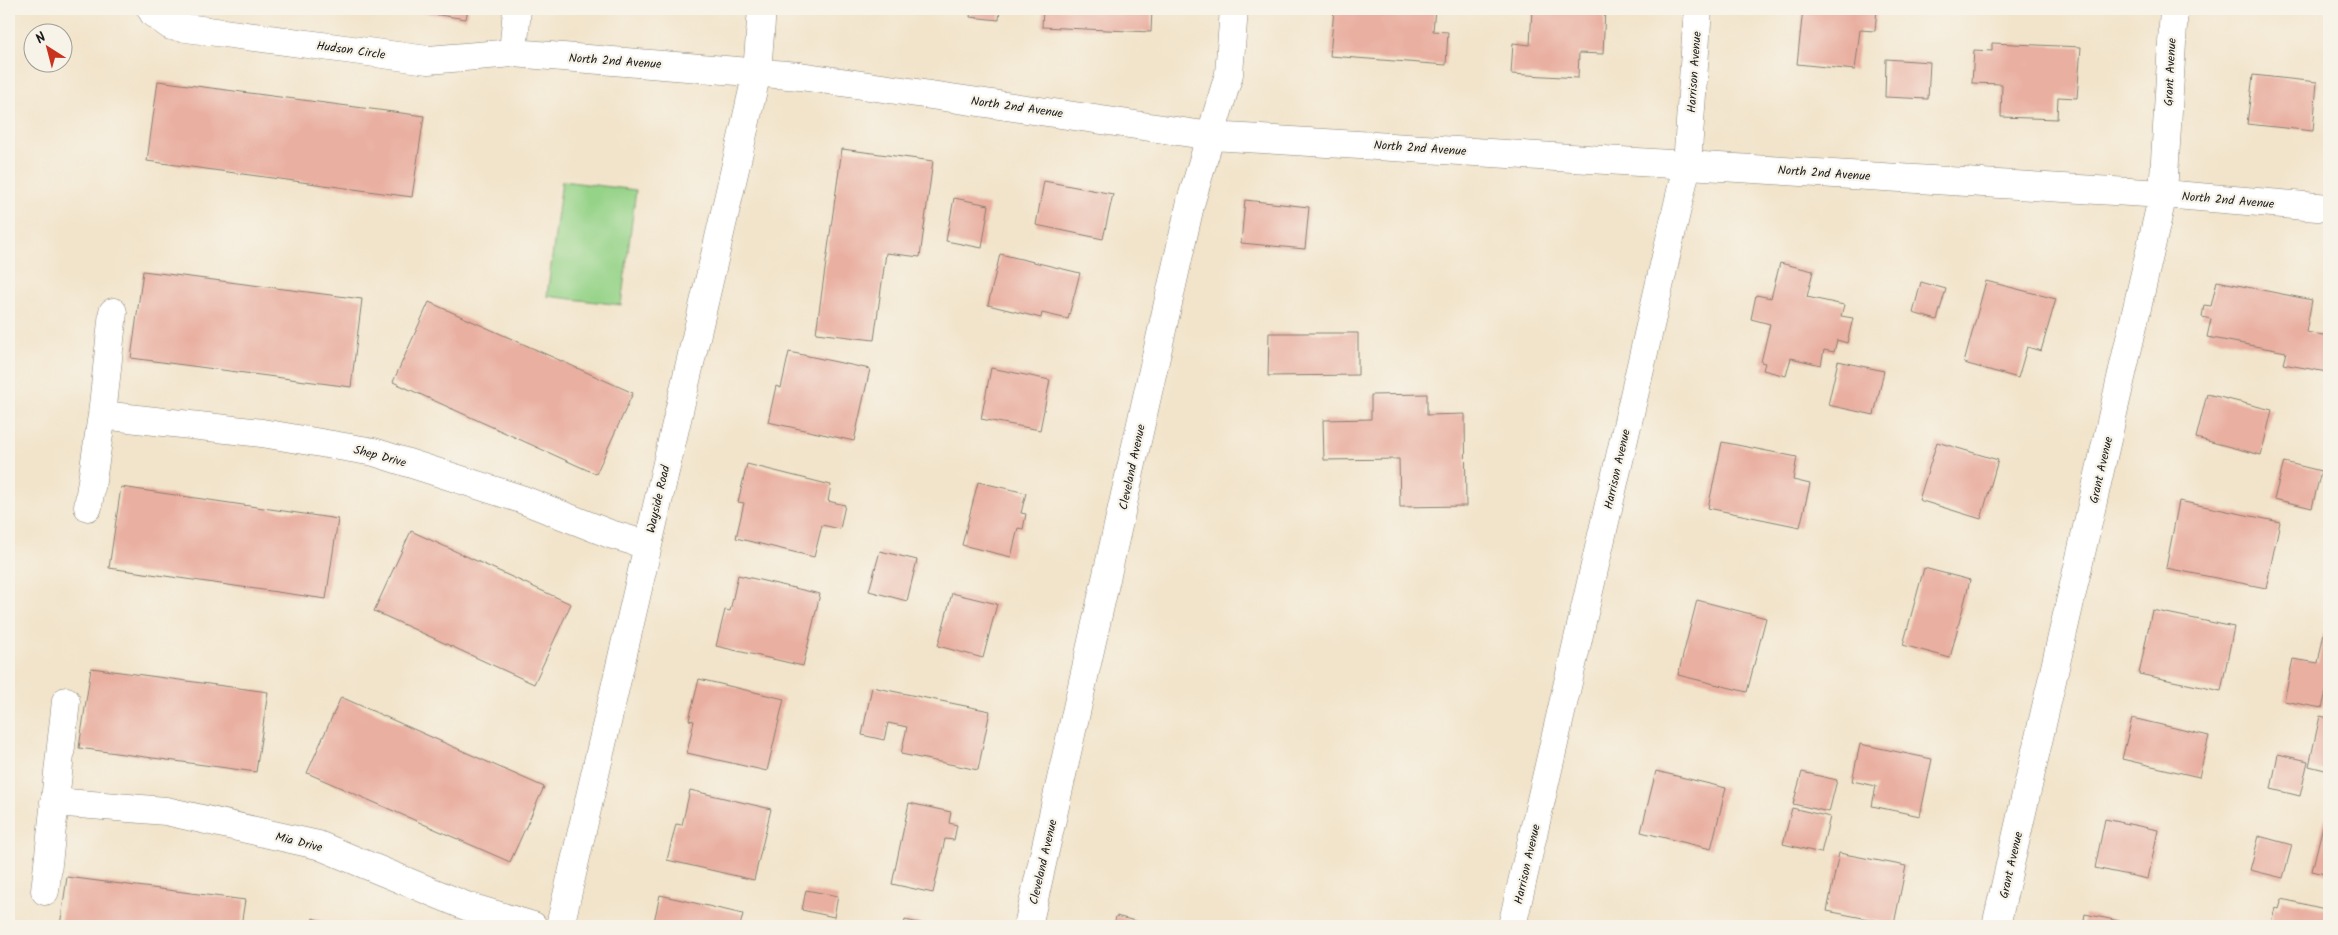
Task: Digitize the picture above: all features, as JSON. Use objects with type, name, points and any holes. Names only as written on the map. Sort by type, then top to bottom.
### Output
[{"type":"street","name":"Hudson Circle","points":[[151,9],[154,14],[171,26],[428,60],[514,53]]},
{"type":"street","points":[[514,53],[517,9]]},
{"type":"street","name":"Wayside Road","points":[[560,926],[757,72],[762,9]]},
{"type":"street","name":"Cleveland Avenue","points":[[1028,926],[1191,201],[1228,74],[1234,9]]},
{"type":"street","name":"Harrison Avenue","points":[[1512,926],[1687,165],[1698,9]]},
{"type":"street","name":"Grant Avenue","points":[[1996,926],[2163,194],[2174,9]]},
{"type":"street","name":"North 2nd Avenue","points":[[514,53],[757,72],[857,83],[1211,136],[2163,194],[2329,208]]},
{"type":"street","points":[[88,507],[102,415],[113,312]]},
{"type":"street","name":"Shep Drive","points":[[102,415],[262,433],[374,452],[521,499],[578,522],[647,545]]},
{"type":"street","points":[[45,890],[66,701]]},
{"type":"street","name":"Mia Drive","points":[[54,802],[166,811],[318,845],[466,906],[533,926]]},
{"type":"green space","points":[[562,181],[636,190],[621,305],[547,296]]},
{"type":"building","points":[[399,9],[468,9],[466,19]]},
{"type":"building","points":[[878,9],[920,9],[919,14]]},
{"type":"building","points":[[971,9],[1000,9],[999,20],[970,17]]},
{"type":"building","points":[[1043,9],[1152,9],[1151,32],[1042,27]]},
{"type":"building","points":[[1334,9],[1435,9],[1433,31],[1448,32],[1446,65],[1330,56]]},
{"type":"building","points":[[1532,9],[1605,9],[1603,54],[1579,53],[1578,78],[1511,74],[1513,43],[1530,45]]},
{"type":"building","points":[[1803,9],[1877,9],[1875,31],[1860,30],[1855,70],[1797,64]]},
{"type":"building","points":[[2053,9],[2053,11],[2040,10]]},
{"type":"building","points":[[1992,43],[2081,47],[2077,98],[2058,97],[2057,119],[2001,117],[2002,84],[1972,83],[1974,50],[1992,51]]},
{"type":"building","points":[[1886,59],[1930,62],[1928,99],[1885,97]]},
{"type":"building","points":[[2253,75],[2317,82],[2313,131],[2247,124]]},
{"type":"building","points":[[158,81],[424,116],[412,197],[147,161]]},
{"type":"building","points":[[842,149],[933,161],[920,257],[886,253],[874,340],[816,333]]},
{"type":"building","points":[[1044,181],[1113,194],[1103,239],[1036,225]]},
{"type":"building","points":[[954,198],[989,205],[982,248],[946,241]]},
{"type":"building","points":[[1245,200],[1309,207],[1305,249],[1241,243]]},
{"type":"building","points":[[1000,254],[1080,273],[1068,319],[1042,313],[1041,318],[988,305]]},
{"type":"building","points":[[1780,263],[1813,271],[1807,297],[1844,305],[1841,316],[1853,318],[1847,343],[1837,340],[1834,352],[1824,350],[1821,365],[1791,358],[1786,376],[1763,370],[1765,363],[1761,362],[1770,324],[1751,319],[1756,295],[1771,298]]},
{"type":"building","points":[[143,271],[362,299],[351,387],[131,358]]},
{"type":"building","points":[[1986,281],[2056,299],[2041,351],[2027,347],[2018,378],[1964,363]]},
{"type":"building","points":[[2217,281],[2312,300],[2306,332],[2329,336],[2327,372],[2283,364],[2286,352],[2207,337],[2211,319],[2202,317],[2204,305],[2211,306]]},
{"type":"building","points":[[1921,282],[1946,289],[1937,320],[1913,313]]},
{"type":"building","points":[[429,302],[633,393],[596,474],[393,382]]},
{"type":"building","points":[[1269,333],[1358,333],[1358,375],[1268,376]]},
{"type":"building","points":[[789,352],[870,369],[854,441],[768,422],[776,386],[781,388]]},
{"type":"building","points":[[1838,361],[1884,371],[1874,415],[1828,405]]},
{"type":"building","points":[[991,368],[1050,380],[1040,430],[981,419]]},
{"type":"building","points":[[1427,394],[1427,415],[1465,414],[1466,506],[1400,507],[1399,459],[1324,460],[1323,420],[1371,419],[1371,395]]},
{"type":"building","points":[[2207,394],[2272,410],[2261,455],[2196,438]]},
{"type":"building","points":[[1722,442],[1797,457],[1793,480],[1810,484],[1800,527],[1708,508]]},
{"type":"building","points":[[1937,442],[1998,460],[1981,519],[1919,500]]},
{"type":"building","points":[[2284,462],[2321,471],[2312,508],[2274,499]]},
{"type":"building","points":[[747,464],[831,485],[828,501],[845,505],[840,529],[822,525],[814,557],[736,538],[744,503],[738,502]]},
{"type":"building","points":[[978,482],[1026,493],[1021,513],[1026,514],[1023,529],[1018,528],[1011,557],[962,545]]},
{"type":"building","points":[[121,487],[338,519],[326,599],[109,568]]},
{"type":"building","points":[[2179,501],[2280,522],[2266,588],[2166,568]]},
{"type":"building","points":[[411,531],[571,604],[534,684],[374,611]]},
{"type":"building","points":[[880,551],[917,560],[907,601],[869,591]]},
{"type":"building","points":[[1924,568],[1970,580],[1950,658],[1903,645]]},
{"type":"building","points":[[738,575],[820,594],[803,666],[716,646],[725,610],[730,611]]},
{"type":"building","points":[[952,593],[997,604],[983,658],[938,646]]},
{"type":"building","points":[[1697,600],[1766,618],[1747,692],[1678,675]]},
{"type":"building","points":[[2152,610],[2234,627],[2221,691],[2139,674]]},
{"type":"building","points":[[2325,627],[2329,628],[2329,693],[2326,692],[2322,708],[2284,701],[2293,659],[2318,663]]},
{"type":"building","points":[[91,668],[268,692],[256,772],[79,748]]},
{"type":"building","points":[[699,679],[784,699],[767,771],[687,753],[694,721],[689,720]]},
{"type":"building","points":[[872,687],[990,711],[978,770],[901,754],[907,727],[888,723],[884,740],[862,735]]},
{"type":"building","points":[[341,697],[544,787],[510,862],[307,773]]},
{"type":"building","points":[[2320,716],[2329,718],[2329,771],[2309,766]]},
{"type":"building","points":[[2132,718],[2209,736],[2199,777],[2122,759]]},
{"type":"building","points":[[1860,744],[1932,759],[1920,816],[1872,806],[1876,786],[1852,781]]},
{"type":"building","points":[[2278,754],[2308,761],[2300,796],[2271,789]]},
{"type":"building","points":[[1656,771],[1726,788],[1711,849],[1641,832]]},
{"type":"building","points":[[1802,772],[1837,780],[1829,812],[1793,804]]},
{"type":"building","points":[[690,790],[771,809],[754,880],[667,860],[676,824],[682,825]]},
{"type":"building","points":[[909,803],[951,812],[949,823],[957,825],[954,840],[945,839],[933,893],[892,884]]},
{"type":"building","points":[[1792,808],[1830,817],[1821,853],[1783,844]]},
{"type":"building","points":[[2326,813],[2329,814],[2329,875],[2312,871]]},
{"type":"building","points":[[2105,819],[2158,830],[2148,879],[2095,868]]},
{"type":"building","points":[[2259,836],[2292,845],[2283,878],[2250,870]]},
{"type":"building","points":[[1839,853],[1906,866],[1894,924],[1827,911]]},
{"type":"building","points":[[67,877],[245,900],[241,926],[60,926]]},
{"type":"building","points":[[806,890],[838,896],[834,917],[802,910]]},
{"type":"building","points":[[660,895],[743,914],[740,926],[653,926]]},
{"type":"building","points":[[2282,899],[2329,910],[2329,926],[2270,926],[2275,908],[2279,909]]},
{"type":"building","points":[[2085,914],[2139,925],[2139,926],[2083,926]]},
{"type":"building","points":[[1116,916],[1155,926],[1114,926]]},
{"type":"building","points":[[313,918],[334,926],[310,926]]},
{"type":"building","points":[[905,920],[929,925],[929,926],[904,926]]}]
